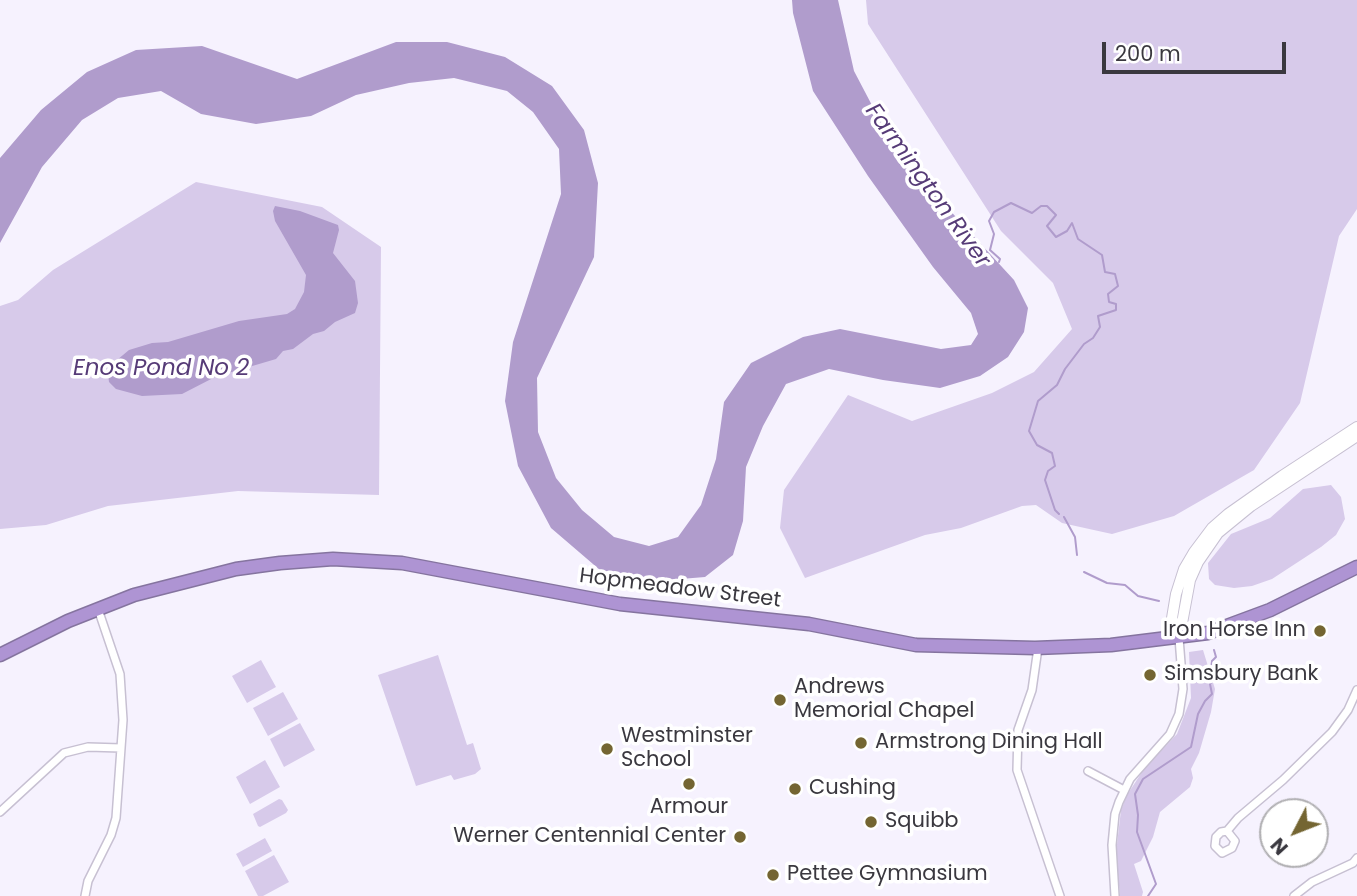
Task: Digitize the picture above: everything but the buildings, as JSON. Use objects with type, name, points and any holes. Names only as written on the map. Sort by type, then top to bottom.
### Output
[{"type":"highway","name":"Hopmeadow Street","points":[[0,655],[40,633],[97,608],[172,584],[236,569],[333,559],[402,564],[620,604],[808,624],[916,645],[1038,648],[1111,645],[1208,633],[1270,610],[1357,568]]},
{"type":"street","points":[[1115,896],[1115,814],[1124,790],[1140,767],[1170,734],[1179,714],[1183,689],[1179,638],[1172,618],[1184,569],[1207,534],[1228,514],[1357,426]]},
{"type":"street","points":[[1179,638],[1190,580],[1198,562],[1218,533],[1251,506],[1357,436]]},
{"type":"street","points":[[85,896],[88,881],[111,835],[116,818],[123,705],[120,674],[97,608]]},
{"type":"street","points":[[1038,648],[1032,690],[1018,730],[1017,770],[1060,896]]},
{"type":"street","points":[[1227,831],[1332,732],[1348,710],[1357,690]]},
{"type":"street","points":[[0,812],[64,753],[88,747],[121,748]]},
{"type":"street","points":[[1088,771],[1124,790]]},
{"type":"street","points":[[1294,896],[1312,882],[1355,863]]},
{"type":"shaded area","points":[[866,0],[1357,0],[1357,209],[1339,236],[1300,403],[1254,470],[1174,516],[1112,534],[1062,523],[1036,505],[1022,506],[961,528],[925,535],[805,578],[780,528],[784,490],[848,395],[912,421],[992,393],[1034,372],[1072,329],[1053,283],[1001,231],[868,24]]},
{"type":"shaded area","points":[[196,182],[322,207],[381,247],[379,495],[238,491],[108,506],[46,525],[0,529],[0,306],[18,300],[53,270]]},
{"type":"shaded area","points":[[1331,485],[1341,497],[1345,519],[1336,535],[1321,547],[1272,579],[1252,586],[1234,588],[1215,585],[1209,579],[1208,563],[1231,534],[1270,518],[1303,489]]},
{"type":"shaded area","points":[[1203,650],[1215,689],[1199,753],[1191,769],[1193,778],[1190,787],[1160,812],[1153,837],[1141,861],[1134,864],[1142,896],[1120,896],[1116,853],[1121,810],[1127,795],[1144,769],[1177,734],[1191,698],[1189,652]]},
{"type":"shaded area","points":[[438,655],[467,745],[473,743],[481,769],[475,774],[454,780],[451,775],[416,786],[378,675]]},
{"type":"shaded area","points":[[261,660],[276,687],[247,703],[232,676]]},
{"type":"shaded area","points":[[283,692],[298,719],[268,736],[253,708]]},
{"type":"shaded area","points":[[300,723],[315,750],[284,767],[270,739]]},
{"type":"shaded area","points":[[265,760],[280,787],[250,804],[236,777]]},
{"type":"shaded area","points":[[279,799],[288,810],[286,813],[258,826],[253,814]]},
{"type":"shaded area","points":[[265,838],[272,851],[243,867],[236,854]]},
{"type":"shaded area","points":[[274,855],[289,882],[258,896],[245,871]]},
{"type":"water","name":"Farmington River","points":[[792,0],[838,0],[854,71],[897,153],[1014,280],[1028,308],[1024,332],[1008,357],[980,376],[940,388],[829,369],[786,384],[763,426],[746,467],[743,521],[733,555],[705,577],[656,581],[600,570],[551,528],[518,466],[505,401],[513,342],[561,194],[559,149],[533,112],[507,91],[454,78],[409,83],[356,95],[311,116],[256,124],[201,114],[161,91],[118,98],[82,120],[42,167],[0,243],[0,158],[41,110],[87,72],[136,50],[202,46],[297,79],[396,42],[447,42],[505,57],[552,86],[584,130],[598,183],[594,257],[537,378],[538,432],[556,478],[582,510],[614,537],[649,546],[678,537],[701,505],[716,459],[724,402],[751,363],[803,337],[840,329],[941,349],[971,345],[978,334],[971,313],[933,267],[868,176],[813,91]]},
{"type":"water","name":"Enos Pond No 2","points":[[275,206],[300,211],[338,225],[333,253],[355,281],[358,303],[355,313],[335,322],[324,331],[313,334],[293,349],[283,351],[276,359],[215,377],[182,394],[142,396],[116,389],[109,382],[111,365],[129,350],[152,343],[168,342],[239,321],[287,314],[295,309],[304,292],[306,275],[275,221]]},
{"type":"waterway","name":"Farmington River","points":[[999,262],[1000,259],[990,250],[994,234],[989,221],[994,212],[1011,203],[1032,213],[1041,206],[1047,206],[1056,215],[1047,226],[1056,237],[1067,231],[1072,223],[1078,239],[1102,255],[1105,272],[1115,274],[1118,286],[1108,294],[1109,302],[1116,304],[1116,310],[1098,316],[1100,327],[1093,338],[1084,344],[1065,369],[1057,385],[1038,401],[1029,431],[1037,445],[1052,453],[1055,466],[1048,471],[1045,480],[1055,510],[1059,514]]},
{"type":"waterway","points":[[1064,517],[1075,537],[1077,555]]},
{"type":"waterway","points":[[1084,572],[1107,583],[1125,585],[1138,596],[1159,601]]},
{"type":"waterway","points":[[1148,896],[1156,884],[1137,832],[1135,794],[1143,779],[1191,747],[1198,714],[1212,694],[1210,684],[1216,676],[1211,669],[1212,661],[1216,657],[1214,650]]},
{"type":"place","name":"Iron Horse Inn","points":[[1320,631]]},
{"type":"place","name":"Simsbury Bank","points":[[1150,675]]},
{"type":"place","name":"Andrews Memorial Chapel","points":[[780,700]]},
{"type":"place","name":"Armstrong Dining Hall","points":[[861,743]]},
{"type":"place","name":"Westminster School","points":[[607,749]]},
{"type":"place","name":"Armour","points":[[689,784]]},
{"type":"place","name":"Cushing","points":[[795,789]]},
{"type":"place","name":"Squibb","points":[[871,822]]},
{"type":"place","name":"Werner Centennial Center","points":[[740,837]]},
{"type":"place","name":"Pettee Gymnasium","points":[[773,875]]}]
